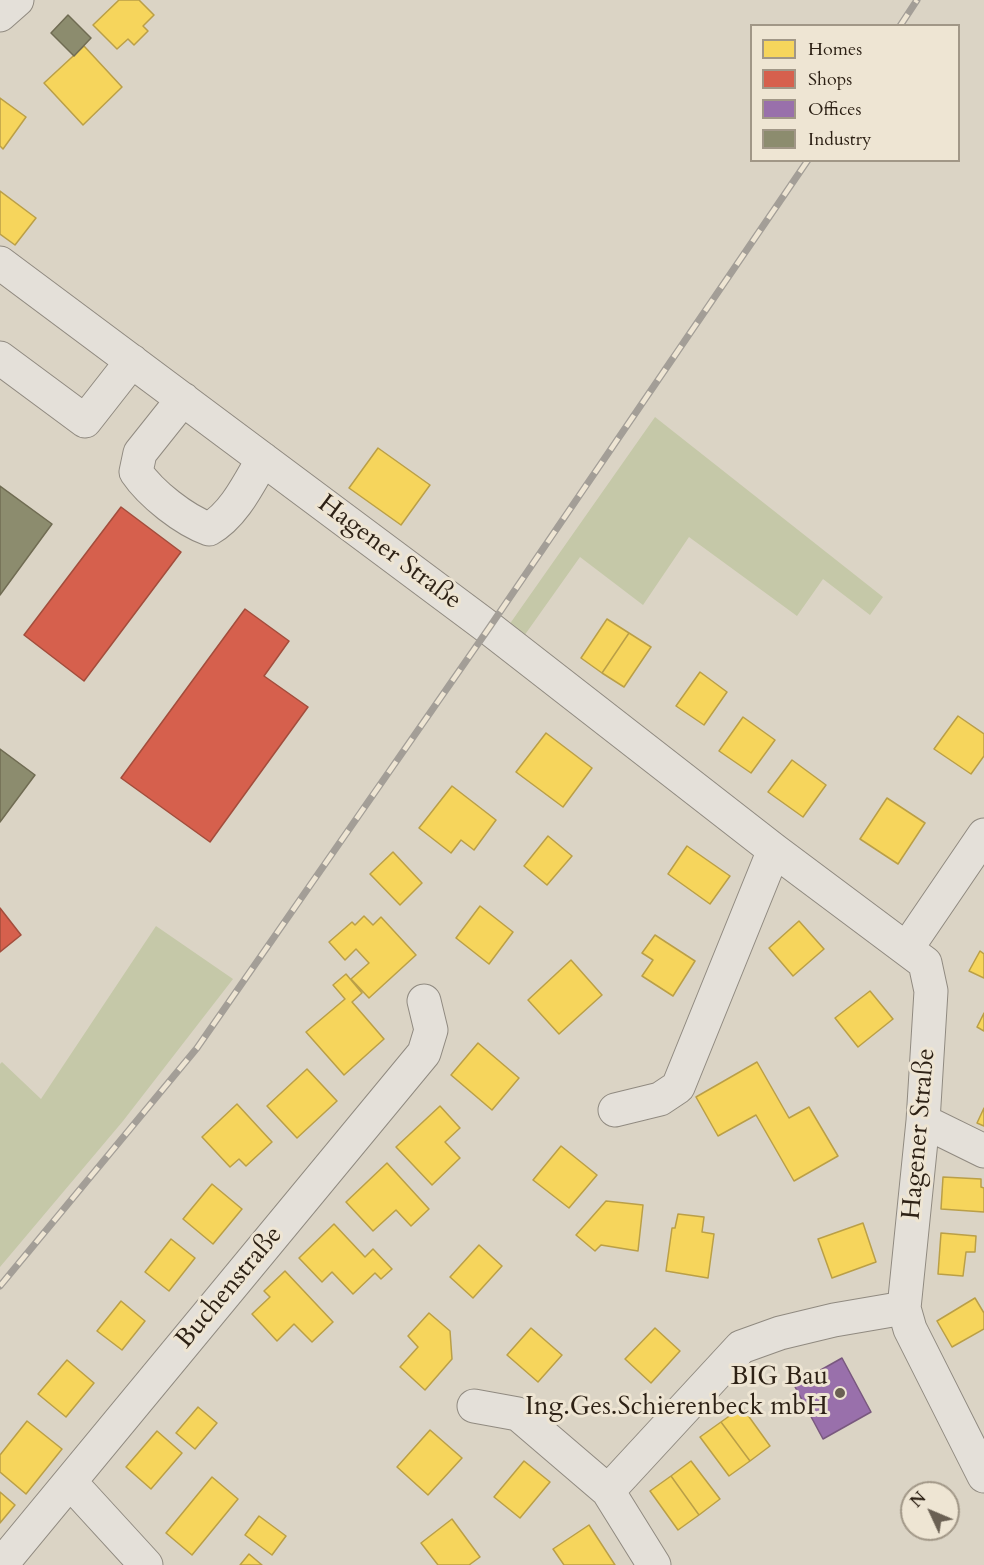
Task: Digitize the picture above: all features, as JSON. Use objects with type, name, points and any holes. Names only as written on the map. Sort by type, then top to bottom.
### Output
[{"type":"street","points":[[0,15],[17,0]]},
{"type":"street","name":"Hagener Straße","points":[[5,276],[132,361],[183,399],[495,633],[774,850],[925,963],[931,992],[924,1121],[904,1308],[910,1329],[984,1476]]},
{"type":"street","points":[[0,358],[85,421],[132,361]]},
{"type":"street","points":[[183,399],[140,453],[136,472],[144,484],[194,524],[209,529],[220,523],[241,496],[263,459]]},
{"type":"street","points":[[907,948],[984,835]]},
{"type":"street","points":[[615,1110],[660,1099],[678,1087],[774,850]]},
{"type":"street","name":"Buchenstraße","points":[[1,1565],[424,1053],[431,1030],[424,1001]]},
{"type":"street","points":[[924,1121],[984,1151]]},
{"type":"street","points":[[608,1491],[741,1347],[780,1333],[904,1308]]},
{"type":"street","points":[[474,1406],[518,1414],[608,1491],[654,1565]]},
{"type":"street","points":[[70,1482],[146,1565]]},
{"type":"green space","points":[[655,417],[883,597],[870,615],[823,579],[797,616],[689,537],[643,605],[580,557],[524,636],[509,625]]},
{"type":"green space","points":[[156,926],[233,979],[123,1121],[0,1267],[0,1064],[2,1062],[41,1099]]},
{"type":"building: Homes","points":[[119,0],[139,0],[154,15],[143,26],[148,31],[134,45],[128,39],[117,49],[93,25]]},
{"type":"building: Homes","points":[[84,46],[122,87],[83,125],[44,83]]},
{"type":"building: Homes","points":[[0,98],[26,117],[3,149],[0,146]]},
{"type":"building: Homes","points":[[0,191],[36,218],[15,245],[0,234]]},
{"type":"building: Homes","points":[[378,448],[430,485],[401,525],[349,488]]},
{"type":"building: Homes","points":[[607,619],[629,633],[602,673],[581,658]]},
{"type":"building: Homes","points":[[629,633],[651,647],[624,687],[602,673]]},
{"type":"building: Homes","points":[[700,672],[727,692],[704,725],[676,706]]},
{"type":"building: Homes","points":[[958,716],[984,734],[984,756],[971,774],[934,749]]},
{"type":"building: Homes","points":[[743,717],[775,740],[751,773],[719,751]]},
{"type":"building: Homes","points":[[546,733],[592,768],[563,807],[516,772]]},
{"type":"building: Homes","points":[[792,760],[826,785],[803,817],[768,792]]},
{"type":"building: Homes","points":[[452,786],[496,820],[474,850],[461,840],[451,853],[419,828]]},
{"type":"building: Homes","points":[[887,798],[925,823],[898,864],[860,839]]},
{"type":"building: Homes","points":[[548,836],[572,856],[547,885],[524,866]]},
{"type":"building: Homes","points":[[687,846],[730,876],[710,904],[668,874]]},
{"type":"building: Homes","points":[[393,852],[422,883],[400,905],[370,874]]},
{"type":"building: Homes","points":[[480,906],[513,932],[489,964],[456,938]]},
{"type":"building: Homes","points":[[364,916],[373,925],[381,917],[416,955],[369,998],[351,979],[369,963],[356,949],[345,960],[329,942],[352,922],[355,925]]},
{"type":"building: Homes","points":[[799,921],[824,949],[793,976],[769,948]]},
{"type":"building: Homes","points":[[655,935],[695,961],[673,996],[642,976],[653,960],[642,953]]},
{"type":"building: Homes","points":[[980,951],[984,954],[984,978],[969,971]]},
{"type":"building: Homes","points":[[571,960],[602,995],[559,1034],[528,1000]]},
{"type":"building: Homes","points":[[346,974],[362,993],[352,1002],[384,1039],[344,1075],[306,1032],[345,999],[333,985]]},
{"type":"building: Homes","points":[[870,991],[893,1019],[858,1047],[835,1018]]},
{"type":"building: Homes","points":[[984,1013],[984,1031],[977,1027]]},
{"type":"building: Homes","points":[[478,1043],[519,1078],[492,1110],[451,1075]]},
{"type":"building: Homes","points":[[757,1062],[789,1118],[809,1107],[838,1156],[794,1181],[756,1115],[718,1136],[696,1097]]},
{"type":"building: Homes","points":[[307,1069],[337,1101],[297,1138],[267,1106]]},
{"type":"building: Homes","points":[[237,1104],[272,1142],[246,1166],[239,1159],[230,1167],[202,1137]]},
{"type":"building: Homes","points":[[440,1106],[460,1128],[445,1142],[460,1158],[432,1185],[396,1147]]},
{"type":"building: Homes","points":[[984,1108],[984,1126],[977,1123]]},
{"type":"building: Homes","points":[[561,1146],[597,1175],[569,1208],[533,1180]]},
{"type":"building: Homes","points":[[387,1163],[429,1209],[411,1226],[396,1210],[373,1231],[346,1202]]},
{"type":"building: Homes","points":[[943,1177],[981,1179],[981,1187],[984,1188],[984,1212],[941,1209]]},
{"type":"building: Homes","points":[[212,1184],[242,1209],[213,1244],[183,1219]]},
{"type":"building: Homes","points":[[606,1201],[643,1205],[638,1251],[601,1245],[595,1251],[576,1235]]},
{"type":"building: Homes","points":[[678,1214],[704,1217],[702,1232],[714,1234],[708,1278],[666,1271],[672,1228],[675,1228]]},
{"type":"building: Homes","points":[[863,1223],[876,1262],[832,1278],[818,1239]]},
{"type":"building: Homes","points":[[334,1224],[365,1257],[373,1249],[392,1269],[381,1279],[375,1273],[353,1294],[332,1272],[322,1282],[299,1258]]},
{"type":"building: Homes","points":[[941,1233],[976,1236],[975,1252],[966,1252],[963,1276],[938,1274]]},
{"type":"building: Homes","points":[[171,1239],[195,1258],[169,1291],[145,1272]]},
{"type":"building: Homes","points":[[479,1245],[502,1266],[473,1298],[450,1277]]},
{"type":"building: Homes","points":[[285,1271],[333,1322],[312,1342],[294,1324],[277,1341],[252,1314],[270,1297],[264,1291]]},
{"type":"building: Homes","points":[[975,1298],[984,1313],[984,1329],[952,1347],[937,1321]]},
{"type":"building: Homes","points":[[121,1301],[145,1321],[122,1350],[97,1331]]},
{"type":"building: Homes","points":[[429,1313],[450,1331],[452,1359],[425,1390],[400,1367],[418,1347],[408,1336]]},
{"type":"building: Homes","points":[[531,1328],[562,1355],[538,1382],[507,1355]]},
{"type":"building: Homes","points":[[655,1328],[680,1351],[651,1383],[625,1359]]},
{"type":"building: Homes","points":[[67,1360],[94,1383],[66,1417],[38,1394]]},
{"type":"building: Homes","points":[[198,1407],[217,1423],[195,1449],[176,1433]]},
{"type":"building: Homes","points":[[742,1407],[770,1446],[750,1461],[721,1422]]},
{"type":"building: Homes","points":[[27,1421],[62,1449],[26,1494],[0,1472],[0,1455]]},
{"type":"building: Homes","points":[[721,1422],[750,1461],[729,1476],[700,1437]]},
{"type":"building: Homes","points":[[430,1430],[462,1458],[428,1495],[397,1467]]},
{"type":"building: Homes","points":[[157,1431],[182,1453],[151,1489],[126,1467]]},
{"type":"building: Homes","points":[[524,1461],[550,1482],[520,1518],[494,1497]]},
{"type":"building: Homes","points":[[691,1461],[720,1499],[699,1515],[671,1476]]},
{"type":"building: Homes","points":[[671,1476],[699,1515],[678,1530],[650,1491]]},
{"type":"building: Homes","points":[[212,1477],[238,1499],[192,1555],[166,1533]]},
{"type":"building: Homes","points":[[0,1492],[15,1505],[0,1523]]},
{"type":"building: Homes","points":[[259,1516],[286,1536],[272,1555],[245,1535]]},
{"type":"building: Homes","points":[[452,1519],[480,1557],[469,1565],[438,1565],[421,1543]]},
{"type":"building: Homes","points":[[589,1525],[615,1565],[564,1565],[553,1549]]},
{"type":"building: Homes","points":[[249,1554],[262,1565],[240,1565]]},
{"type":"building: Shops","points":[[121,507],[181,552],[84,681],[24,635]]},
{"type":"building: Shops","points":[[245,609],[289,641],[264,676],[308,707],[210,842],[121,778]]},
{"type":"building: Shops","points":[[0,908],[21,935],[0,952]]},
{"type":"building: Offices","points":[[842,1358],[871,1412],[823,1439],[794,1385]]},
{"type":"building: Industry","points":[[68,15],[91,38],[74,56],[51,33]]},
{"type":"building: Industry","points":[[0,486],[52,524],[0,595]]},
{"type":"building: Industry","points":[[0,749],[35,775],[0,822]]},
{"type":"railway","points":[[901,24],[917,0]]},
{"type":"railway","points":[[0,1286],[197,1048],[489,628],[807,162]]},
{"type":"place","name":"BIG Bau Ing.Ges.Schierenbeck mbH","points":[[840,1393]]}]
